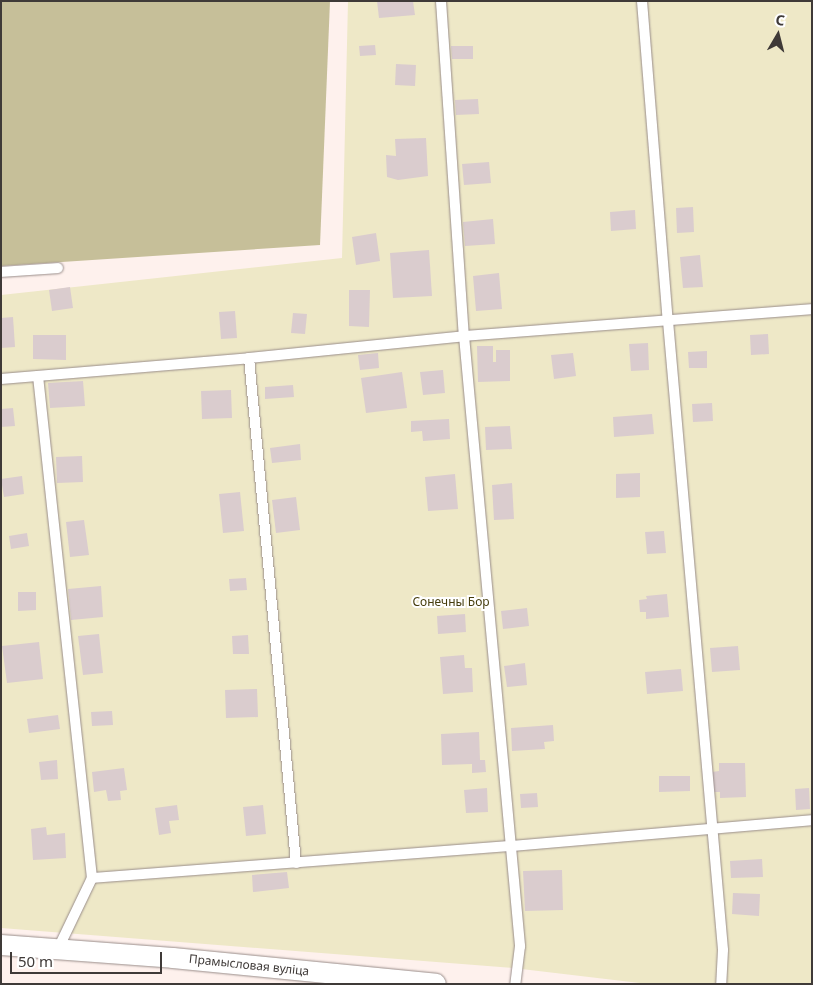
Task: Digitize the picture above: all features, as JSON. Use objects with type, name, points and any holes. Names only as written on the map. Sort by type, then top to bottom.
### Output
[{"type":"street","name":"Прамысловая вуліца","points":[[1,945],[436,984]]},
{"type":"lane","points":[[441,1],[464,336],[520,946],[515,984]]},
{"type":"lane","points":[[642,1],[723,950],[721,984]]},
{"type":"lane","points":[[1,272],[58,268]]},
{"type":"lane","points":[[1,379],[249,358],[464,336],[812,309]]},
{"type":"lane","points":[[249,358],[296,863]]},
{"type":"lane","points":[[38,376],[92,878],[58,949]]},
{"type":"lane","points":[[92,878],[511,846],[812,820]]},
{"type":"green space","name":"Сонечны Бор","points":[[348,1],[812,1],[812,984],[648,984],[513,968],[1,928],[1,295],[342,258]]},
{"type":"shaded area","points":[[1,1],[330,1],[320,245],[1,266]]},
{"type":"building","points":[[377,1],[413,1],[415,15],[379,18]]},
{"type":"building","points":[[375,45],[376,55],[360,56],[359,46]]},
{"type":"building","points":[[451,46],[473,46],[473,59],[452,59]]},
{"type":"building","points":[[396,64],[416,65],[415,86],[395,85]]},
{"type":"building","points":[[478,99],[479,114],[456,115],[455,100]]},
{"type":"building","points":[[426,138],[428,176],[398,180],[387,177],[386,155],[396,156],[395,139]]},
{"type":"building","points":[[489,162],[491,183],[464,185],[462,164]]},
{"type":"building","points":[[693,207],[694,232],[677,233],[676,208]]},
{"type":"building","points":[[635,210],[636,229],[611,231],[610,212]]},
{"type":"building","points":[[493,219],[495,244],[465,246],[463,222]]},
{"type":"building","points":[[376,233],[380,261],[356,265],[352,237]]},
{"type":"building","points":[[429,250],[432,296],[393,298],[390,253]]},
{"type":"building","points":[[700,255],[703,287],[683,288],[680,257]]},
{"type":"building","points":[[499,273],[502,309],[476,311],[473,276]]},
{"type":"building","points":[[70,287],[73,308],[52,311],[49,290]]},
{"type":"building","points":[[349,290],[370,290],[369,327],[349,326]]},
{"type":"building","points":[[235,311],[237,338],[221,339],[219,312]]},
{"type":"building","points":[[293,313],[307,314],[305,334],[291,333]]},
{"type":"building","points":[[13,317],[15,347],[1,348],[1,318]]},
{"type":"building","points":[[768,334],[769,354],[751,355],[750,335]]},
{"type":"building","points":[[33,335],[66,335],[66,360],[33,359]]},
{"type":"building","points":[[648,343],[649,370],[631,371],[629,344]]},
{"type":"building","points":[[477,346],[493,346],[493,362],[496,362],[496,350],[510,350],[510,381],[478,382]]},
{"type":"building","points":[[707,351],[707,368],[689,368],[688,352]]},
{"type":"building","points":[[378,353],[379,368],[360,370],[358,355]]},
{"type":"building","points":[[573,353],[576,376],[554,379],[551,355]]},
{"type":"building","points":[[443,370],[445,393],[423,395],[420,372]]},
{"type":"building","points":[[402,372],[407,408],[366,413],[361,378]]},
{"type":"building","points":[[83,381],[85,406],[50,408],[48,383]]},
{"type":"building","points":[[293,385],[294,397],[265,399],[265,387]]},
{"type":"building","points":[[231,390],[232,418],[202,419],[201,391]]},
{"type":"building","points":[[712,403],[713,421],[693,422],[692,404]]},
{"type":"building","points":[[13,408],[15,426],[1,427],[1,409]]},
{"type":"building","points":[[652,414],[654,434],[614,437],[613,417]]},
{"type":"building","points":[[449,419],[450,439],[423,441],[422,431],[411,432],[411,421]]},
{"type":"building","points":[[510,426],[512,449],[486,450],[485,427]]},
{"type":"building","points":[[300,444],[301,460],[272,463],[270,448]]},
{"type":"building","points":[[82,456],[83,482],[57,483],[56,457]]},
{"type":"building","points":[[640,473],[640,497],[616,498],[616,474]]},
{"type":"building","points":[[455,474],[458,509],[428,511],[425,477]]},
{"type":"building","points":[[22,476],[24,494],[4,497],[1,479]]},
{"type":"building","points":[[512,483],[514,519],[494,520],[492,485]]},
{"type":"building","points":[[240,492],[244,531],[223,533],[219,494]]},
{"type":"building","points":[[296,497],[300,530],[276,533],[272,500]]},
{"type":"building","points":[[84,520],[89,555],[70,557],[66,522]]},
{"type":"building","points":[[664,531],[666,553],[647,554],[645,532]]},
{"type":"building","points":[[27,533],[29,546],[11,549],[9,536]]},
{"type":"building","points":[[246,578],[247,590],[230,591],[229,579]]},
{"type":"building","points":[[101,586],[103,617],[71,620],[68,589]]},
{"type":"building","points":[[18,592],[36,592],[36,610],[18,611]]},
{"type":"building","points":[[667,594],[669,617],[646,619],[646,612],[640,612],[639,600],[647,599],[646,596]]},
{"type":"building","points":[[527,608],[529,626],[503,629],[501,611]]},
{"type":"building","points":[[465,614],[466,632],[438,634],[437,616]]},
{"type":"building","points":[[99,634],[103,673],[83,675],[78,636]]},
{"type":"building","points":[[248,635],[249,654],[233,654],[232,636]]},
{"type":"building","points":[[39,642],[43,679],[7,683],[2,646]]},
{"type":"building","points":[[738,646],[740,670],[712,672],[710,648]]},
{"type":"building","points":[[464,655],[465,668],[472,668],[473,692],[443,694],[440,657]]},
{"type":"building","points":[[525,663],[527,685],[507,687],[504,666]]},
{"type":"building","points":[[681,669],[683,691],[647,694],[645,672]]},
{"type":"building","points":[[257,689],[258,717],[226,718],[225,690]]},
{"type":"building","points":[[112,711],[113,725],[92,726],[91,712]]},
{"type":"building","points":[[58,715],[60,729],[29,733],[27,719]]},
{"type":"building","points":[[553,725],[554,741],[544,742],[545,749],[512,751],[511,728]]},
{"type":"building","points":[[479,732],[480,760],[485,760],[486,772],[472,773],[472,764],[442,765],[441,734]]},
{"type":"building","points":[[57,760],[58,779],[41,780],[39,762]]},
{"type":"building","points":[[719,763],[745,763],[746,797],[720,798],[720,792],[712,792],[712,772],[719,771]]},
{"type":"building","points":[[124,768],[127,790],[120,791],[121,800],[108,801],[106,790],[94,792],[92,772]]},
{"type":"building","points":[[659,776],[690,776],[690,791],[659,792]]},
{"type":"building","points":[[487,788],[488,812],[466,813],[464,790]]},
{"type":"building","points":[[809,788],[810,809],[796,810],[795,789]]},
{"type":"building","points":[[537,793],[538,807],[521,808],[520,794]]},
{"type":"building","points":[[177,805],[179,820],[169,821],[171,833],[159,835],[155,808]]},
{"type":"building","points":[[263,805],[266,834],[246,836],[243,807]]},
{"type":"building","points":[[46,827],[47,835],[65,833],[66,858],[33,860],[31,829]]},
{"type":"building","points":[[762,859],[763,877],[731,878],[730,861]]},
{"type":"building","points":[[562,870],[563,910],[525,911],[523,871]]},
{"type":"building","points":[[287,872],[289,888],[253,892],[252,875]]},
{"type":"building","points":[[733,893],[760,894],[759,916],[732,914]]}]
